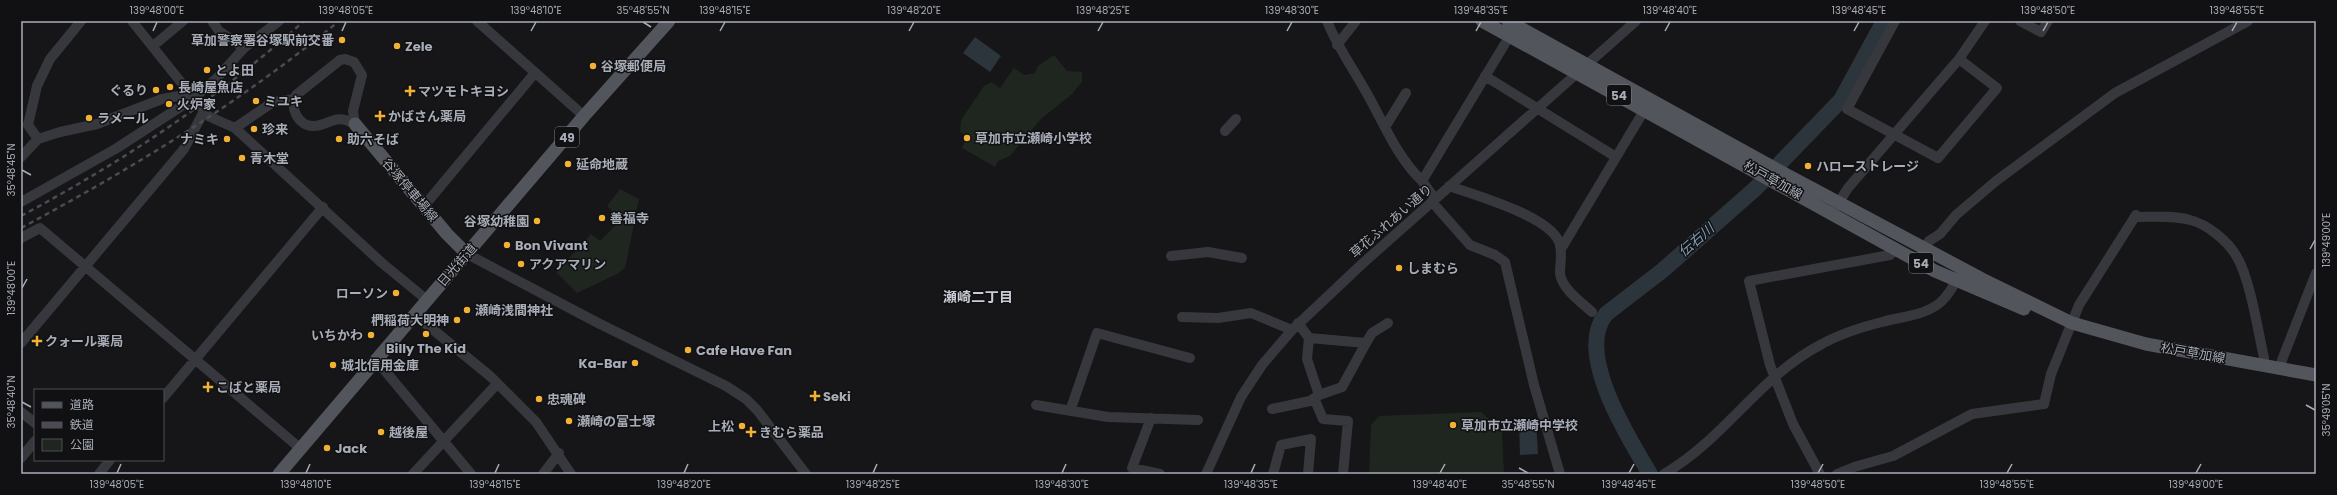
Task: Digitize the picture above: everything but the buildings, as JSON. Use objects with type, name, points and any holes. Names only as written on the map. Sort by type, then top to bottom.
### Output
[{"type":"main road","name":"日光街道","points":[[279,474],[584,116],[669,21]]},
{"type":"main road","name":"松戸草加線","points":[[1482,21],[1512,26],[1644,109],[1759,166]]},
{"type":"main road","name":"松戸草加線","points":[[1582,69],[1782,178],[1839,202],[1962,268],[2072,323]]},
{"type":"main road","name":"谷塚停車場線","points":[[356,124],[466,254]]},
{"type":"main road","name":"松戸草加線","points":[[1782,178],[1832,214],[1896,249],[1956,281],[2033,313],[2146,344],[2316,375]]},
{"type":"street","points":[[38,139],[25,124],[37,86],[50,58],[81,21]]},
{"type":"street","points":[[132,21],[208,116],[235,128],[323,207],[382,263],[427,300]]},
{"type":"street","points":[[153,46],[183,21]]},
{"type":"street","points":[[212,21],[219,31],[244,48]]},
{"type":"street","points":[[21,202],[117,148],[192,96],[217,78],[244,48],[279,21]]},
{"type":"street","points":[[477,21],[530,68],[534,74],[584,116]]},
{"type":"street","points":[[1326,21],[1337,45],[1398,151],[1422,181],[1433,200],[1470,245],[1505,262],[1534,385],[1560,474]]},
{"type":"street","points":[[1337,45],[1356,21]]},
{"type":"street","name":"草花ふれあい通り","points":[[1206,474],[1241,397],[1262,365],[1295,327],[1433,200],[1636,21]]},
{"type":"street","points":[[1896,21],[1847,109],[1938,158],[1997,88],[1959,59]]},
{"type":"street","points":[[1832,214],[1848,188],[1959,59],[1985,21]]},
{"type":"street","points":[[2020,21],[2041,32],[2048,21]]},
{"type":"street","points":[[1925,248],[1929,242],[1940,234],[1956,215],[1996,181],[2115,93],[2248,21]]},
{"type":"street","points":[[1422,181],[1485,76],[1512,26]]},
{"type":"street","points":[[349,59],[354,62],[362,75],[353,111],[356,124],[347,119],[338,119],[313,126],[306,124],[296,114],[293,106],[294,99],[299,92],[340,60],[349,59]]},
{"type":"street","points":[[424,206],[534,74]]},
{"type":"street","points":[[1485,76],[1616,157]]},
{"type":"street","points":[[1385,127],[1406,93]]},
{"type":"street","points":[[21,157],[38,139],[60,132],[97,124],[162,99],[192,96]]},
{"type":"street","points":[[235,128],[273,102],[294,99]]},
{"type":"street","points":[[1561,249],[1644,109]]},
{"type":"street","points":[[21,343],[184,149],[204,111]]},
{"type":"street","points":[[1225,131],[1236,119]]},
{"type":"street","points":[[1449,186],[1496,201],[1533,218],[1551,232],[1559,241],[1561,249],[1560,274],[1564,283],[1576,298],[1592,312]]},
{"type":"street","points":[[164,397],[323,207]]},
{"type":"street","points":[[1837,474],[1854,466],[1893,456],[1972,414],[2044,404],[2052,374],[2079,305],[2135,216],[2178,217],[2197,222],[2209,229],[2234,252],[2238,258],[2250,297],[2264,358],[2263,365]]},
{"type":"street","points":[[21,238],[40,228],[301,449]]},
{"type":"street","points":[[1820,474],[1793,424],[1774,375],[1748,281],[1890,255],[1896,249]]},
{"type":"street","points":[[1171,256],[1208,252],[1242,258]]},
{"type":"street","points":[[466,254],[600,324],[726,386],[746,399],[757,410],[806,474]]},
{"type":"street","points":[[1666,473],[1707,444],[1774,375],[1804,354],[1837,337],[1881,322],[1912,316],[1932,308],[1942,301],[1956,281],[1962,268]]},
{"type":"street","points":[[2281,368],[2282,360],[2316,273]]},
{"type":"street","points":[[1182,317],[1218,318],[1251,313],[1295,327],[1309,338],[1366,343]]},
{"type":"street","points":[[415,315],[497,384],[536,422],[559,453],[571,474]]},
{"type":"street","points":[[1272,409],[1310,401],[1316,396],[1342,387],[1372,333],[1388,323]]},
{"type":"street","points":[[1070,411],[1097,333],[1190,358]]},
{"type":"street","points":[[1309,338],[1307,359],[1323,420],[1348,421],[1343,474]]},
{"type":"street","points":[[376,360],[471,474]]},
{"type":"street","points":[[413,474],[497,384]]},
{"type":"street","points":[[1036,405],[1108,417],[1198,420]]},
{"type":"street","points":[[21,412],[34,422]]},
{"type":"street","points":[[1151,418],[1132,468],[1160,474]]},
{"type":"street","points":[[1273,474],[1281,445],[1311,439],[1308,474]]},
{"type":"street","points":[[21,458],[34,442]]},
{"type":"street","points":[[543,474],[559,453]]},
{"type":"street","points":[[99,474],[109,461]]},
{"type":"green space","points":[[1054,55],[1067,71],[1082,72],[1082,82],[1072,94],[1041,119],[1010,156],[998,161],[995,167],[962,148],[967,137],[960,132],[961,120],[984,86],[991,82],[1000,88],[1014,68],[1024,75],[1035,73],[1038,66]]},
{"type":"green space","points":[[620,189],[639,199],[625,268],[617,274],[577,293],[556,272],[591,234],[600,241],[621,220],[607,206]]},
{"type":"green space","points":[[1481,412],[1502,431],[1504,474],[1369,474],[1371,425],[1379,416]]},
{"type":"shaded area","points":[[975,37],[1001,56],[990,72],[963,53]]},
{"type":"shaded area","points":[[1536,421],[1538,454],[1520,455],[1519,422]]},
{"type":"waterway","name":"伝右川","points":[[1650,474],[1618,418],[1600,372],[1596,350],[1598,331],[1606,314],[1663,270],[1756,188],[1841,100],[1884,21]]},
{"type":"railway","points":[[21,216],[97,173],[203,103],[237,77],[304,21]]},
{"type":"railway","points":[[21,228],[104,182],[225,106],[302,51],[339,21]]},
{"type":"place","name":"草加警察署谷塚駅前交番","points":[[342,40]]},
{"type":"place","name":"Zele","points":[[397,46]]},
{"type":"place","name":"谷塚郵便局","points":[[593,66]]},
{"type":"place","name":"とよ田","points":[[207,70]]},
{"type":"place","name":"長崎屋魚店","points":[[170,87]]},
{"type":"place","name":"ぐるり","points":[[156,90]]},
{"type":"place","name":"マツモトキヨシ","points":[[410,91]]},
{"type":"place","name":"ミユキ","points":[[256,101]]},
{"type":"place","name":"火炉家","points":[[169,104]]},
{"type":"place","name":"かばさん薬局","points":[[380,116]]},
{"type":"place","name":"ラメール","points":[[89,118]]},
{"type":"place","name":"珍来","points":[[254,129]]},
{"type":"place","name":"草加市立瀬崎小学校","points":[[967,138]]},
{"type":"place","name":"ナミキ","points":[[227,139]]},
{"type":"place","name":"助六そば","points":[[339,139]]},
{"type":"place","name":"青木堂","points":[[242,158]]},
{"type":"place","name":"延命地蔵","points":[[568,164]]},
{"type":"place","name":"ハローストレージ","points":[[1808,166]]},
{"type":"place","name":"善福寺","points":[[602,218]]},
{"type":"place","name":"谷塚幼稚園","points":[[537,221]]},
{"type":"place","name":"Bon Vivant","points":[[507,245]]},
{"type":"place","name":"アクアマリン","points":[[521,264]]},
{"type":"place","name":"しまむら","points":[[1399,268]]},
{"type":"place","name":"ローソン","points":[[396,293]]},
{"type":"place","name":"瀬崎浅間神社","points":[[467,310]]},
{"type":"place","name":"椚稲荷大明神","points":[[457,320]]},
{"type":"place","name":"Billy The Kid","points":[[426,334]]},
{"type":"place","name":"いちかわ","points":[[371,335]]},
{"type":"place","name":"クォール薬局","points":[[37,341]]},
{"type":"place","name":"Cafe Have Fan","points":[[688,350]]},
{"type":"place","name":"Ka-Bar","points":[[635,363]]},
{"type":"place","name":"城北信用金庫","points":[[333,365]]},
{"type":"place","name":"こばと薬局","points":[[208,387]]},
{"type":"place","name":"Seki","points":[[815,396]]},
{"type":"place","name":"忠魂碑","points":[[539,399]]},
{"type":"place","name":"瀬崎の富士塚","points":[[569,421]]},
{"type":"place","name":"草加市立瀬崎中学校","points":[[1453,425]]},
{"type":"place","name":"上松","points":[[742,426]]},
{"type":"place","name":"越後屋","points":[[381,432]]},
{"type":"place","name":"きむら薬品","points":[[751,432]]},
{"type":"place","name":"Jack","points":[[327,448]]},
{"type":"district","name":"瀬崎二丁目","points":[[978,297]]}]
